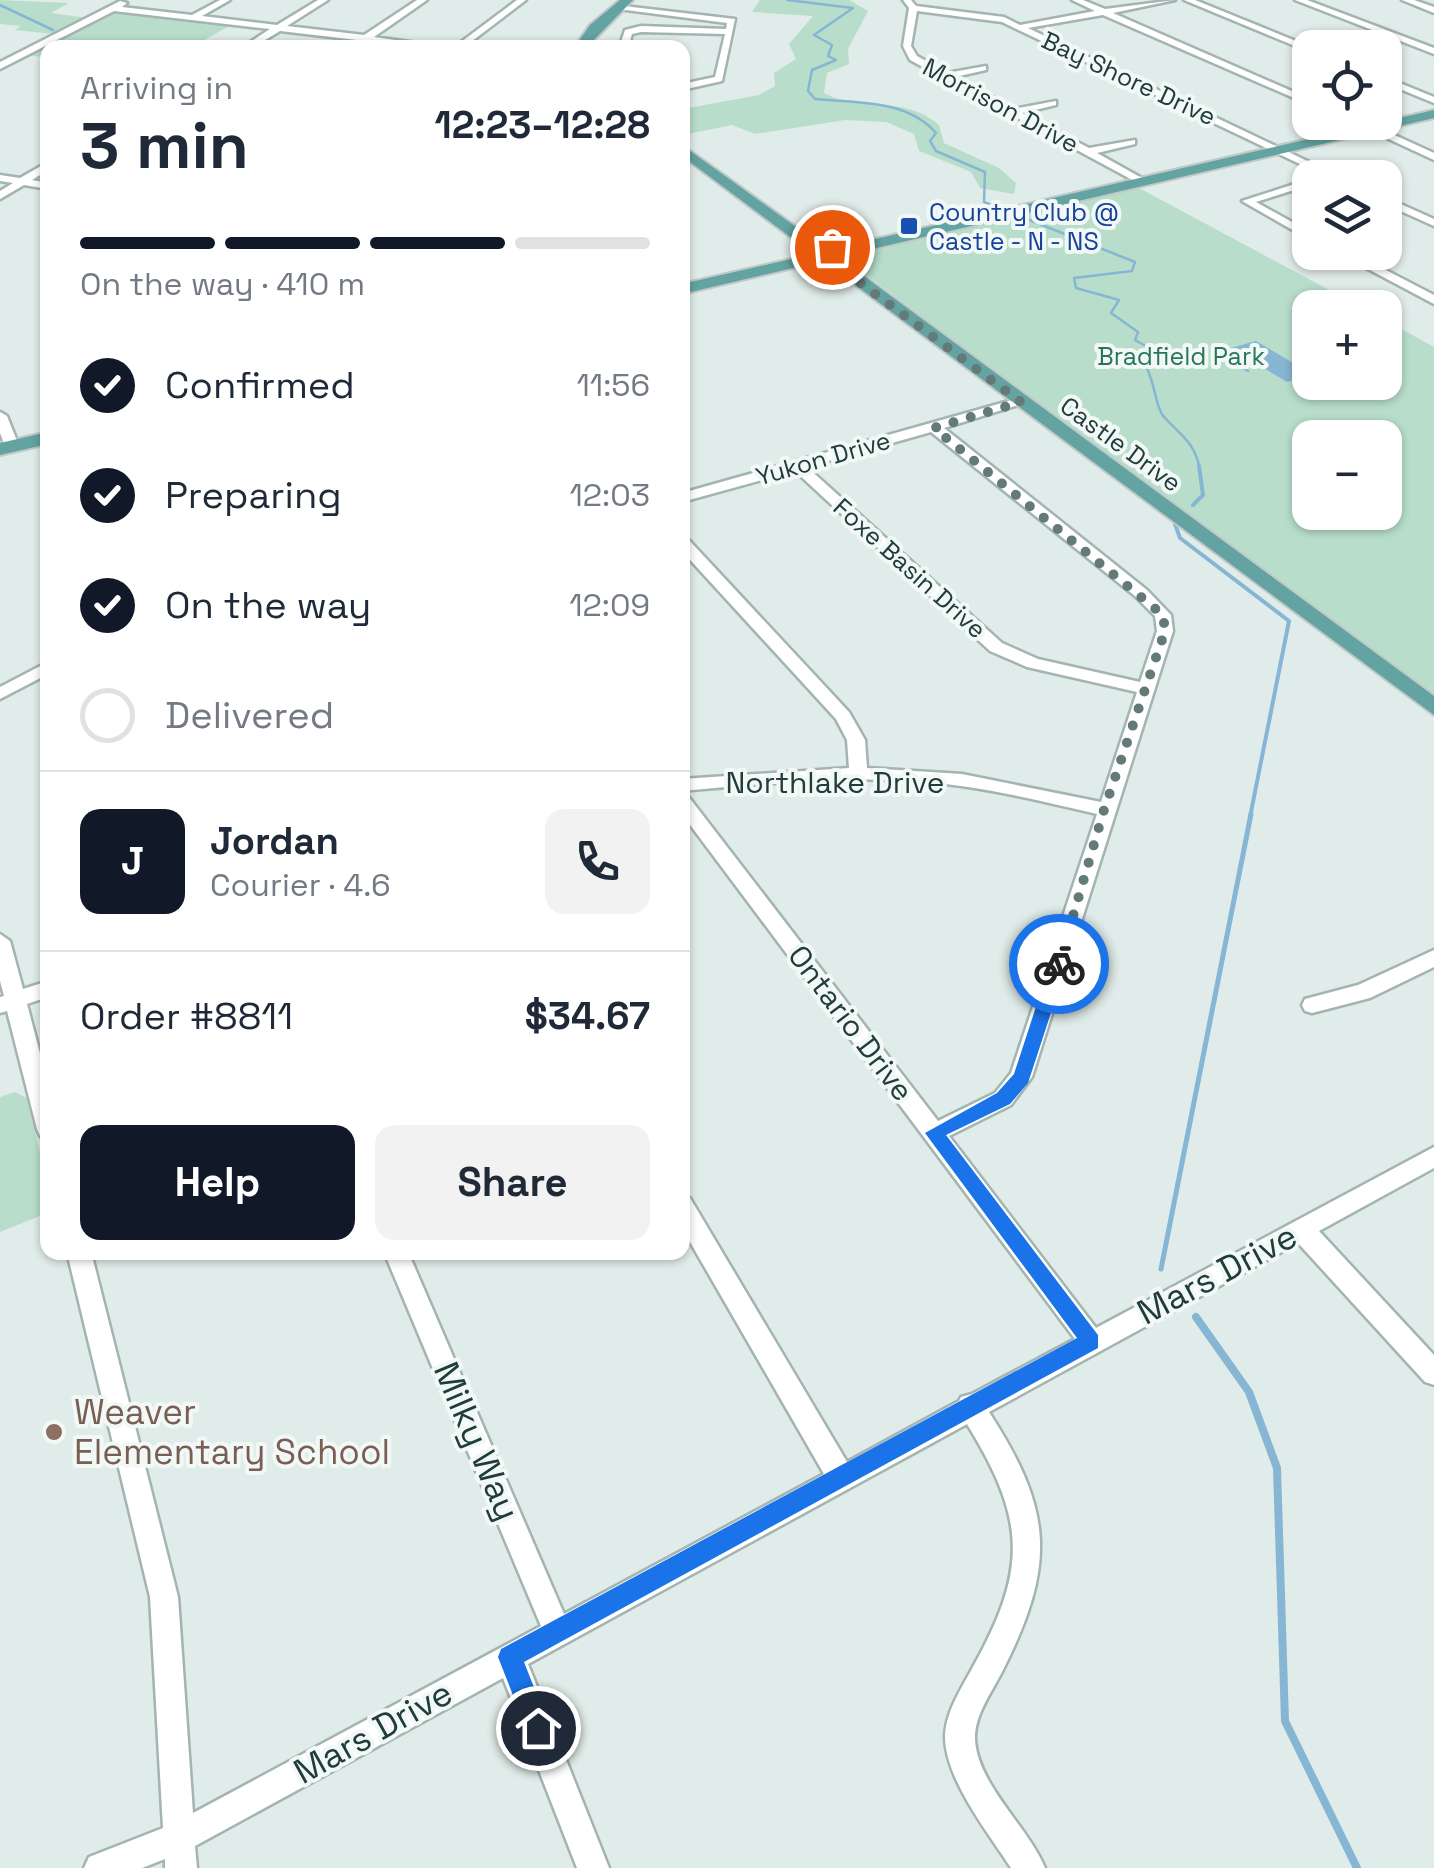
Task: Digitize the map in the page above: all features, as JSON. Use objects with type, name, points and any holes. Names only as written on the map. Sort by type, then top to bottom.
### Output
[{"type":"main road","points":[[589,40],[627,5]]},
{"type":"main road","points":[[1402,117],[1434,111]]},
{"type":"main road","points":[[1402,117],[1434,111]]},
{"type":"main road","points":[[690,279],[821,253],[1307,140]]},
{"type":"main road","name":"Castle Drive","points":[[690,158],[1434,708]]},
{"type":"main road","points":[[690,288],[821,253]]},
{"type":"main road","points":[[5,443],[40,431]]},
{"type":"main road","points":[[5,443],[40,439]]},
{"type":"street","points":[[51,40],[128,0]]},
{"type":"street","points":[[194,18],[226,0]]},
{"type":"street","points":[[259,40],[324,0]]},
{"type":"street","points":[[363,40],[423,0]]},
{"type":"street","points":[[467,40],[522,0]]},
{"type":"street","points":[[1076,0],[1292,94]]},
{"type":"street","points":[[1021,28],[1171,0]]},
{"type":"street","points":[[1188,0],[1292,43]]},
{"type":"street","points":[[1298,0],[1434,51]]},
{"type":"street","points":[[1406,0],[1434,10]]},
{"type":"street","points":[[694,14],[710,2]]},
{"type":"street","name":"Bay Shore Drive","points":[[910,4],[977,14],[1021,28],[1300,160]]},
{"type":"street","name":"Morrison Drive","points":[[910,4],[908,46],[912,56],[1138,180]]},
{"type":"street","points":[[627,5],[730,19],[719,79],[690,86]]},
{"type":"street","points":[[112,8],[382,40]]},
{"type":"street","points":[[626,40],[628,32],[641,29],[730,32]]},
{"type":"street","points":[[0,66],[40,46]]},
{"type":"street","points":[[0,53],[20,56]]},
{"type":"street","points":[[944,76],[984,68]]},
{"type":"street","points":[[1402,87],[1434,100]]},
{"type":"street","points":[[1012,112],[1053,103]]},
{"type":"street","points":[[1398,140],[1434,156]]},
{"type":"street","points":[[1086,152],[1131,142]]},
{"type":"street","points":[[0,196],[40,170]]},
{"type":"street","points":[[0,178],[40,185]]},
{"type":"street","points":[[1292,187],[1246,201],[1292,227]]},
{"type":"street","points":[[1402,208],[1434,223]]},
{"type":"street","points":[[1376,270],[1434,300]]},
{"type":"street","name":"Yukon Drive","points":[[690,496],[1021,402]]},
{"type":"street","points":[[0,416],[5,443]]},
{"type":"street","points":[[934,428],[1163,615],[1165,631],[1104,810],[1021,1078],[1004,1098],[934,1133]]},
{"type":"street","name":"Foxe Basin Drive","points":[[798,466],[996,646],[1033,663],[1145,688]]},
{"type":"street","points":[[690,549],[843,716],[856,740],[859,775]]},
{"type":"street","points":[[0,694],[40,672]]},
{"type":"street","name":"Northlake Drive","points":[[690,784],[783,776],[914,776],[1013,788],[1104,810]]},
{"type":"street","name":"Ontario Drive","points":[[690,811],[1091,1341]]},
{"type":"street","points":[[0,940],[7,1003],[40,1104]]},
{"type":"street","points":[[1312,1005],[1363,992],[1434,958]]},
{"type":"street","points":[[7,1003],[40,991]]},
{"type":"street","name":"Mars Drive","points":[[100,1868],[179,1838],[1434,1157]]},
{"type":"street","points":[[690,1219],[840,1476]]},
{"type":"street","points":[[1300,1229],[1434,1372]]},
{"type":"street","points":[[81,1260],[164,1597],[181,1868]]},
{"type":"street","name":"Milky Way","points":[[399,1260],[557,1630]]},
{"type":"street","points":[[970,1406],[1010,1464],[1028,1515],[1029,1572],[1002,1644],[963,1715],[961,1746],[1029,1868]]},
{"type":"street","points":[[510,1657],[593,1868]]},
{"type":"green space","points":[[0,0],[69,3],[51,13],[88,18],[54,34],[15,30],[21,26],[0,24]]},
{"type":"green space","points":[[760,0],[849,0],[868,11],[848,49],[849,64],[827,73],[824,93],[925,116],[939,125],[944,143],[999,168],[1016,183],[1014,194],[980,188],[971,172],[919,151],[914,134],[886,122],[845,120],[755,134],[732,125],[690,134],[690,108],[759,95],[775,86],[774,73],[796,59],[789,44],[813,16],[752,12]]},
{"type":"green space","points":[[114,11],[231,25],[204,40],[58,40]]},
{"type":"green space","name":"Bradfield Park","points":[[1137,187],[1329,290],[1292,290],[1292,400],[1402,400],[1402,329],[1434,347],[1434,700],[844,258]]},
{"type":"green space","points":[[15,1092],[27,1098],[40,1153],[40,1216],[0,1232],[0,1097]]},
{"type":"water","points":[[1256,341],[1292,362],[1292,381],[1287,382],[1231,348]]},
{"type":"waterway","points":[[787,0],[853,8],[814,35],[832,45],[828,56],[836,60],[812,70],[808,91],[815,99],[880,105],[911,114],[936,133],[930,141],[936,151],[985,172],[984,202],[1135,262],[1132,271],[1074,278],[1076,288],[1119,300],[1111,313],[1138,332],[1135,340],[1162,355],[1146,367],[1159,408],[1191,446],[1199,466]]},
{"type":"waterway","points":[[0,5],[53,30]]},
{"type":"waterway","points":[[1225,354],[1229,357]]},
{"type":"waterway","points":[[1226,356],[1229,357],[1225,358],[1226,356]]},
{"type":"waterway","points":[[1229,357],[1240,360],[1227,361],[1232,361]]},
{"type":"waterway","points":[[1234,362],[1248,371]]},
{"type":"waterway","points":[[1193,505],[1203,495],[1199,466]]},
{"type":"waterway","points":[[1175,524],[1180,538],[1289,621],[1250,817]]},
{"type":"waterway","points":[[1161,1269],[1251,814]]},
{"type":"waterway","points":[[1196,1317],[1249,1392],[1277,1468],[1285,1721],[1357,1868]]},
{"type":"way so far","points":[[832,247],[816,250],[1021,402],[934,428],[1141,593],[1163,615],[1165,631],[1104,810],[1059,964]]},
{"type":"place","name":"Country Club @ Castle - N - NS","points":[[909,226]]},
{"type":"place","name":"Weaver Elementary School","points":[[54,1432]]},
{"type":"route","points":[[538,1728],[510,1657],[1091,1341],[934,1133],[1004,1098],[1021,1078],[1059,964]]}]
